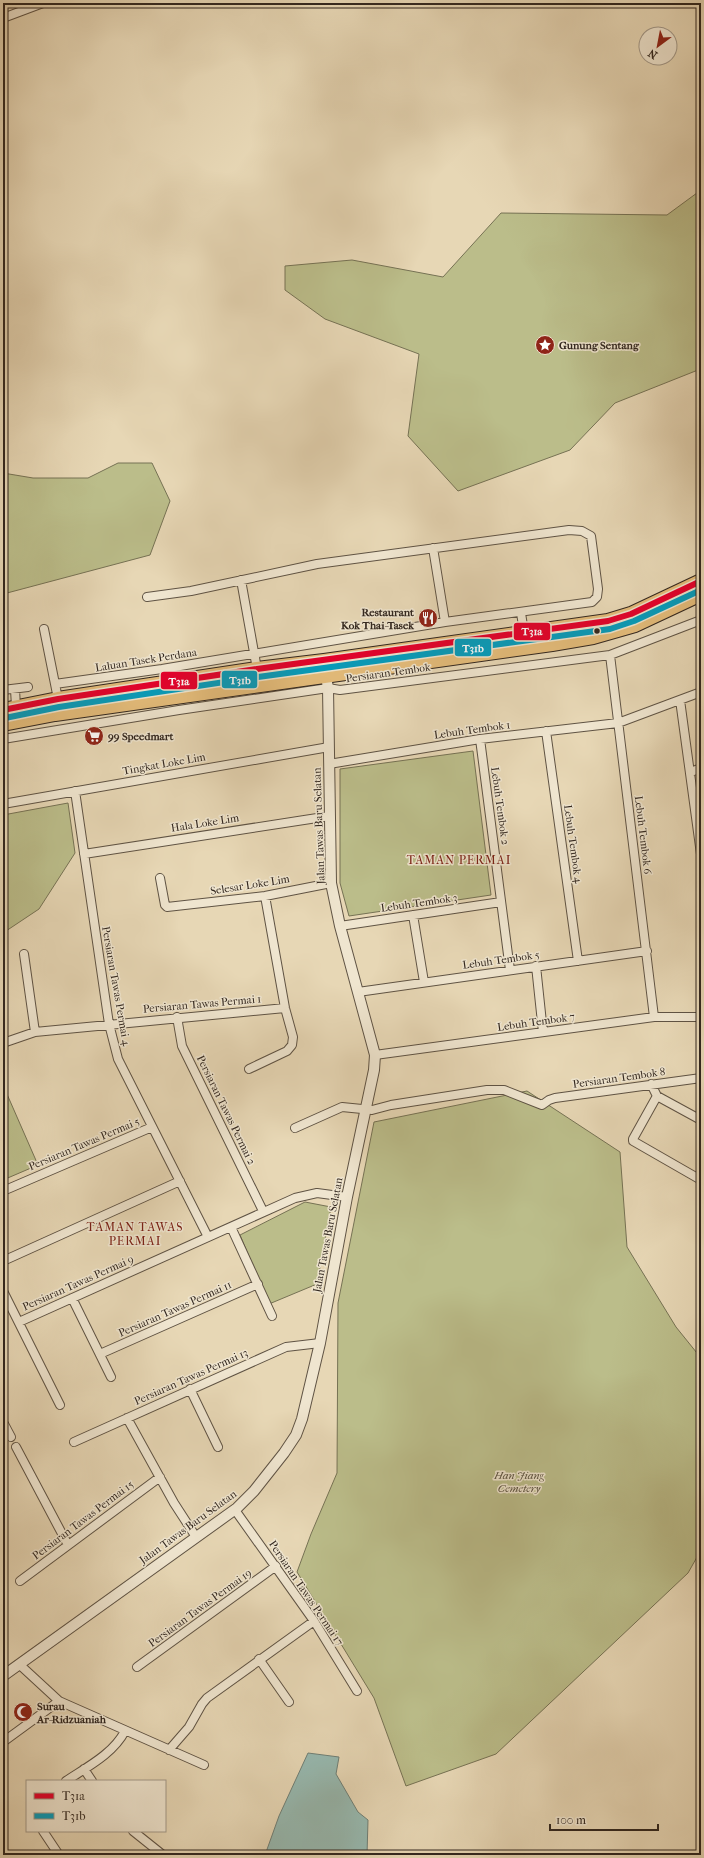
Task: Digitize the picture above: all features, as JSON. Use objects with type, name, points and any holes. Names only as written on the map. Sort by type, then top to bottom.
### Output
[{"type":"highway","points":[[10,708],[58,699],[257,669],[324,662],[524,632],[589,624],[631,614],[701,581]]},
{"type":"highway","points":[[3,724],[55,714],[327,682],[501,651],[593,637],[635,624],[701,594]]},
{"type":"highway","points":[[524,632],[534,640],[546,640],[552,644]]},
{"type":"highway","points":[[501,651],[504,646],[519,641],[524,632]]},
{"type":"street","points":[[3,18],[43,3]]},
{"type":"street","name":"Laluan Tasek Perdana","points":[[55,684],[254,654],[445,622],[521,613],[592,602],[597,597],[598,589],[590,536],[582,531],[569,530],[433,548]]},
{"type":"street","points":[[148,597],[191,591],[317,564],[433,548],[445,622]]},
{"type":"street","points":[[241,580],[257,669]]},
{"type":"street","points":[[521,613],[524,632]]},
{"type":"street","name":"Persiaran Tembok","points":[[3,739],[327,682],[340,690],[610,654],[701,620]]},
{"type":"street","points":[[44,629],[58,699]]},
{"type":"street","name":"Lebuh Tembok 6","points":[[610,654],[654,1017]]},
{"type":"street","name":"Jalan Tawas Baru Selatan","points":[[3,1676],[235,1510],[254,1491],[284,1453],[296,1435],[302,1419],[320,1343],[347,1197],[373,1077],[375,1055],[340,926],[331,883],[327,682],[324,662]]},
{"type":"street","points":[[3,690],[28,686]]},
{"type":"street","points":[[10,708],[15,689]]},
{"type":"street","name":"Lebuh Tembok 1","points":[[329,764],[480,739],[618,723],[701,692]]},
{"type":"street","points":[[680,700],[701,854]]},
{"type":"street","name":"Lebuh Tembok 4","points":[[546,731],[578,961]]},
{"type":"street","name":"Lebuh Tembok 2","points":[[480,739],[510,970]]},
{"type":"street","name":"Tingkat Loke Lim","points":[[3,804],[329,746]]},
{"type":"street","points":[[691,772],[701,768]]},
{"type":"street","name":"Persiaran Tawas Permai 4","points":[[75,791],[109,1024],[118,1059],[208,1237]]},
{"type":"street","name":"Hala Loke Lim","points":[[84,854],[330,816]]},
{"type":"street","name":"Selesar Loke Lim","points":[[160,878],[164,905],[172,908],[265,896],[331,883]]},
{"type":"street","points":[[250,1069],[286,1052],[292,1045],[293,1036],[285,1008],[265,896]]},
{"type":"street","name":"Lebuh Tembok 3","points":[[340,926],[501,902]]},
{"type":"street","points":[[413,915],[424,982]]},
{"type":"street","name":"Lebuh Tembok 5","points":[[358,992],[647,951]]},
{"type":"street","points":[[24,954],[35,1032]]},
{"type":"street","points":[[536,966],[543,1032]]},
{"type":"street","name":"Persiaran Tawas Permai 1","points":[[3,1043],[35,1032],[177,1017],[285,1008]]},
{"type":"street","name":"Persiaran Tawas Permai 2","points":[[177,1017],[182,1046],[263,1211]]},
{"type":"street","name":"Lebuh Tembok 7","points":[[375,1055],[654,1017],[701,1018]]},
{"type":"street","name":"Persiaran Tembok 8","points":[[365,1110],[486,1090],[504,1090],[542,1105],[548,1100],[555,1098],[701,1078]]},
{"type":"street","points":[[651,1084],[657,1096],[701,1120]]},
{"type":"street","points":[[657,1096],[633,1139],[633,1142],[701,1180]]},
{"type":"street","points":[[295,1128],[342,1107],[365,1110]]},
{"type":"street","name":"Persiaran Tawas Permai 5","points":[[3,1191],[152,1127]]},
{"type":"street","points":[[3,1261],[180,1181]]},
{"type":"street","name":"Persiaran Tawas Permai 9","points":[[19,1322],[231,1227],[263,1211],[305,1195],[317,1194],[347,1197]]},
{"type":"street","points":[[231,1227],[272,1316]]},
{"type":"street","name":"Persiaran Tawas Permai 11","points":[[100,1354],[258,1284]]},
{"type":"street","points":[[3,1291],[60,1405]]},
{"type":"street","points":[[72,1298],[112,1377]]},
{"type":"street","name":"Persiaran Tawas Permai 13","points":[[74,1442],[286,1347],[320,1343]]},
{"type":"street","points":[[190,1390],[218,1447]]},
{"type":"street","points":[[128,1418],[160,1477],[196,1537]]},
{"type":"street","points":[[3,1422],[11,1437]]},
{"type":"street","points":[[16,1446],[68,1545]]},
{"type":"street","name":"Persiaran Tawas Permai 15","points":[[20,1581],[160,1477]]},
{"type":"street","name":"Persiaran Tawas Permai 17","points":[[235,1510],[314,1621],[357,1691]]},
{"type":"street","name":"Persiaran Tawas Permai 19","points":[[137,1667],[276,1566]]},
{"type":"street","points":[[169,1750],[192,1722],[199,1707],[207,1698],[314,1621]]},
{"type":"street","points":[[259,1660],[289,1702]]},
{"type":"street","points":[[20,1664],[59,1701],[204,1765]]},
{"type":"street","points":[[3,1742],[59,1701]]},
{"type":"street","points":[[68,1780],[114,1748],[125,1731]]},
{"type":"street","points":[[84,1769],[91,1780]]},
{"type":"street","points":[[44,1832],[59,1855]]},
{"type":"street","points":[[134,1832],[163,1855]]},
{"type":"green space","points":[[701,190],[701,366],[698,370],[615,403],[570,450],[458,491],[408,436],[419,354],[325,319],[285,290],[285,266],[352,260],[443,277],[501,213],[667,215]]},
{"type":"green space","points":[[118,463],[152,463],[170,501],[150,555],[7,593],[3,597],[3,473],[33,478],[88,478]]},
{"type":"green space","points":[[473,751],[491,895],[349,916],[340,883],[340,769]]},
{"type":"green space","points":[[68,803],[75,853],[39,909],[3,933],[3,815]]},
{"type":"green space","points":[[3,1085],[38,1165],[3,1180]]},
{"type":"green space","name":"Han Jiang Cemetery","points":[[527,1091],[620,1152],[627,1247],[676,1327],[701,1358],[701,1550],[688,1573],[496,1754],[406,1786],[374,1698],[297,1572],[311,1534],[337,1473],[338,1303],[374,1122]]},
{"type":"green space","points":[[305,1202],[331,1207],[317,1284],[269,1304],[240,1235]]},
{"type":"water","points":[[308,1753],[339,1757],[336,1774],[358,1812],[368,1820],[367,1855],[265,1855],[279,1816]]},
{"type":"transit line","name":"T31a","points":[[3,710],[58,699],[257,669],[608,621],[631,614],[701,581]]},
{"type":"transit line","name":"T31b","points":[[5,718],[59,707],[258,677],[610,629],[634,621],[701,590]]},
{"type":"place","name":"Gunung Sentang","points":[[545,345]]},
{"type":"place","name":"Restaurant Kok Thai-Tasek","points":[[428,618]]},
{"type":"place","name":"99 Speedmart","points":[[94,736]]},
{"type":"place","name":"Surau Ar-Ridzuaniah","points":[[23,1712]]},
{"type":"district","name":"TAMAN PERMAI","points":[[459,860]]},
{"type":"district","name":"TAMAN TAWAS PERMAI","points":[[135,1234]]}]
